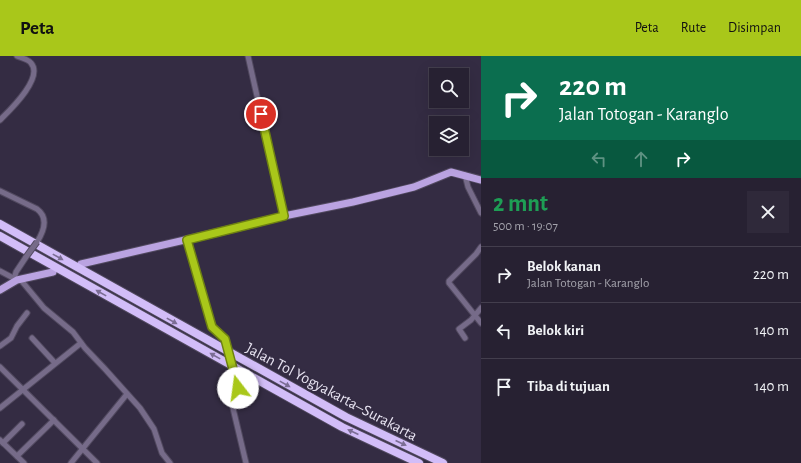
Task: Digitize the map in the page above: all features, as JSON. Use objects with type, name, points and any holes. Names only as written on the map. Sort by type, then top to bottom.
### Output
[{"type":"highway","name":"Jalan Tol Yogyakarta–Surakarta","points":[[0,224],[346,418],[443,463]]},
{"type":"highway","name":"Jalan Tol Yogyakarta–Surakarta","points":[[0,236],[342,427],[416,462]]},
{"type":"main road","points":[[81,264],[414,187],[446,173],[461,174],[481,180]]},
{"type":"main road","points":[[0,290],[17,280],[53,272]]},
{"type":"street","points":[[1,116],[18,101],[29,87],[33,75],[33,68],[30,62],[17,56]]},
{"type":"street","points":[[248,56],[284,216]]},
{"type":"street","points":[[461,174],[481,213]]},
{"type":"street","points":[[0,191],[37,209],[41,212],[45,221],[45,228],[16,272],[17,280]]},
{"type":"street","points":[[187,240],[212,327],[225,339],[238,388],[232,404],[246,463]]},
{"type":"street","points":[[481,247],[473,258],[449,280],[449,283],[481,323]]},
{"type":"street","points":[[0,271],[17,280],[42,306],[73,332],[80,343],[105,368],[140,408],[154,429],[162,452],[170,463]]},
{"type":"street","points":[[465,338],[459,330],[475,316],[481,308]]},
{"type":"street","points":[[0,346],[11,338],[16,326],[27,313]]},
{"type":"street","points":[[32,338],[55,363]]},
{"type":"street","points":[[0,408],[80,343]]},
{"type":"street","points":[[0,367],[97,463]]},
{"type":"street","points":[[71,463],[127,394]]},
{"type":"street","points":[[17,456],[54,420]]},
{"type":"street","points":[[22,424],[1,441],[24,463]]},
{"type":"route","points":[[238,388],[225,339],[212,327],[187,240],[284,216],[261,114]]}]
